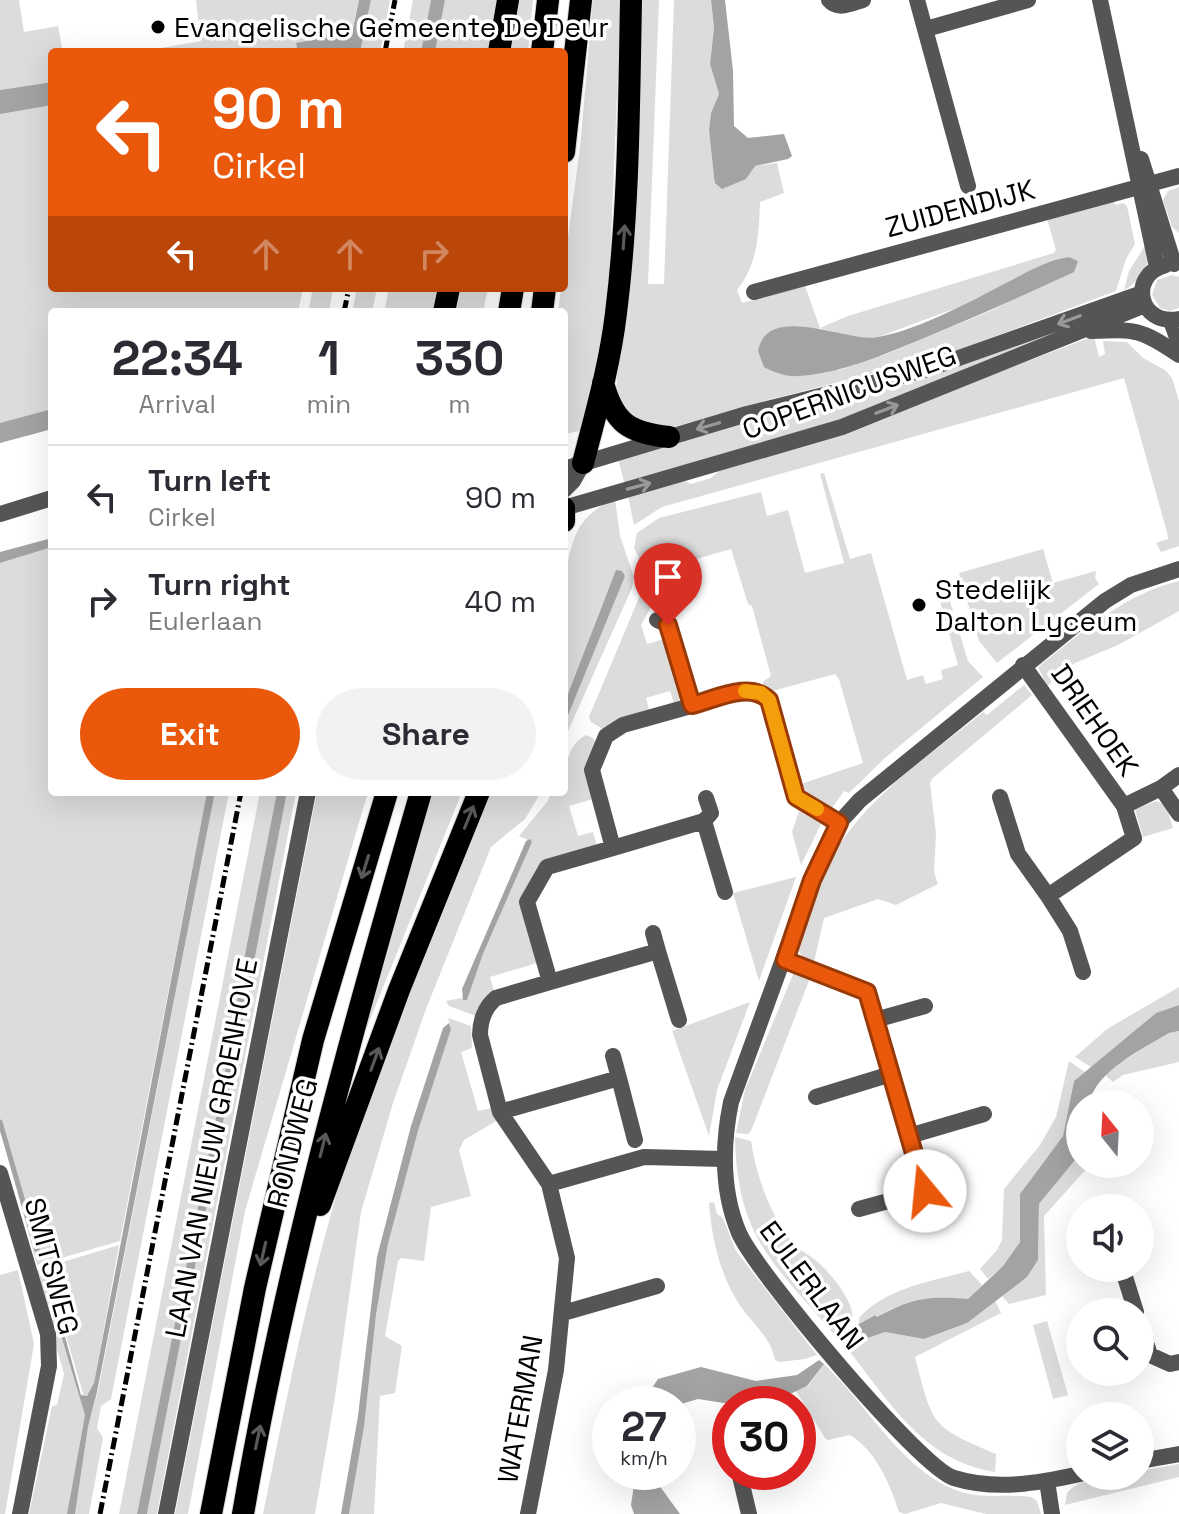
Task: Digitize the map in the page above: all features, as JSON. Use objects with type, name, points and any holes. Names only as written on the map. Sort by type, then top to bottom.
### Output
[{"type":"highway","points":[[500,48],[508,0]]},
{"type":"highway","points":[[542,48],[548,0]]},
{"type":"highway","points":[[568,116],[581,0]]},
{"type":"highway","points":[[574,466],[603,383],[616,315],[629,160],[631,0]]},
{"type":"highway","points":[[603,383],[615,414],[625,424],[639,433],[669,437]]},
{"type":"highway","name":"RONDWEG","points":[[211,1514],[255,1288],[313,1040],[386,796]]},
{"type":"highway","name":"RONDWEG","points":[[243,1514],[291,1275],[343,1061],[420,796]]},
{"type":"highway","points":[[291,1275],[339,1159],[399,990],[477,796]]},
{"type":"street","points":[[829,0],[842,6],[863,0]]},
{"type":"street","points":[[917,0],[968,186]]},
{"type":"street","points":[[926,29],[1028,0]]},
{"type":"street","points":[[1100,0],[1144,184],[1157,267]]},
{"type":"street","name":"ZUIDENDIJK","points":[[754,292],[1179,176]]},
{"type":"street","points":[[1144,184],[1176,265],[1157,267],[1144,281],[1143,299],[1153,315],[1175,320],[1179,343]]},
{"type":"street","name":"COPERNICUSWEG","points":[[568,507],[842,427],[1077,332],[1143,299]]},
{"type":"street","name":"COPERNICUSWEG","points":[[574,466],[747,414],[925,370],[1143,299]]},
{"type":"street","points":[[1077,332],[1131,329],[1151,337],[1179,355]]},
{"type":"street","points":[[568,486],[573,481],[574,466]]},
{"type":"street","points":[[0,514],[48,499]]},
{"type":"street","name":"EULERLAAN","points":[[1066,1477],[1019,1484],[983,1484],[951,1477],[921,1454],[846,1374],[755,1260],[739,1233],[728,1194],[725,1134],[731,1102],[812,880],[839,823],[860,800],[1105,601],[1131,585],[1179,569]]},
{"type":"street","points":[[657,620],[668,625],[692,705]]},
{"type":"street","name":"DRIEHOEK","points":[[1023,665],[1124,806],[1134,838],[1048,896]]},
{"type":"street","points":[[613,848],[592,770],[606,736],[623,725],[748,690],[761,693],[769,700],[796,797],[839,823]]},
{"type":"street","name":"DRIEHOEK","points":[[1124,806],[1161,788],[1179,775]]},
{"type":"street","name":"DRIEHOEK","points":[[1161,788],[1179,814]]},
{"type":"street","name":"LAAN VAN NIEUW GROENHOVE","points":[[166,1514],[307,796]]},
{"type":"street","points":[[1000,797],[1018,854],[1070,931],[1083,972]]},
{"type":"street","points":[[550,982],[527,902],[547,867],[704,821],[711,813],[706,798]]},
{"type":"street","points":[[704,821],[725,892]]},
{"type":"street","points":[[653,933],[679,1020]]},
{"type":"street","name":"WATERMAN","points":[[528,1514],[556,1370],[567,1258],[549,1184],[500,1112],[480,1035],[480,1024],[489,1003],[496,998],[658,951]]},
{"type":"street","points":[[785,960],[867,992],[925,1191],[859,1209]]},
{"type":"street","points":[[875,1020],[925,1006]]},
{"type":"street","points":[[613,1056],[635,1140]]},
{"type":"street","points":[[816,1097],[891,1074]]},
{"type":"street","points":[[500,1112],[619,1078]]},
{"type":"street","points":[[909,1136],[984,1114]]},
{"type":"street","points":[[549,1184],[644,1157],[724,1159]]},
{"type":"street","name":"SMITSWEG","points":[[0,1173],[48,1334],[49,1366],[20,1514]]},
{"type":"street","name":"WATERMAN","points":[[563,1313],[657,1286]]},
{"type":"street","points":[[1154,1357],[1170,1364],[1179,1362]]},
{"type":"street","points":[[1154,1458],[1179,1454]]},
{"type":"street","points":[[1047,1481],[1052,1514]]},
{"type":"street","points":[[743,1490],[749,1514]]},
{"type":"shaded area","points":[[0,0],[19,0],[24,32],[58,26],[62,48],[48,48],[48,83],[0,90]]},
{"type":"shaded area","points":[[196,0],[359,0],[348,48],[161,48],[201,41]]},
{"type":"shaded area","points":[[359,0],[371,0],[361,48],[297,48],[296,43],[352,33]]},
{"type":"shaded area","points":[[371,0],[390,0],[381,48],[361,48]]},
{"type":"shaded area","points":[[413,0],[431,0],[422,48],[404,48]]},
{"type":"shaded area","points":[[431,0],[445,0],[436,48],[422,48]]},
{"type":"shaded area","points":[[445,0],[497,0],[489,48],[436,48]]},
{"type":"shaded area","points":[[516,0],[533,0],[528,48],[508,48]]},
{"type":"shaded area","points":[[593,0],[621,0],[609,288],[585,430],[568,433],[568,308],[558,308],[560,292],[568,292],[568,237],[580,148]]},
{"type":"shaded area","points":[[638,0],[659,0],[648,284],[664,284],[674,0],[711,0],[714,28],[710,64],[719,94],[711,113],[709,130],[714,177],[746,179],[754,166],[777,163],[784,193],[760,202],[753,259],[737,290],[742,303],[805,286],[820,328],[848,316],[1054,253],[1056,250],[1047,219],[1114,199],[1115,205],[1123,203],[1127,206],[1135,244],[1126,259],[1116,291],[945,355],[660,431],[635,422],[616,395]],"holes":[[[1069,257],[1078,261],[997,308],[889,353],[839,370],[819,328],[857,338],[878,337],[959,307],[1028,272]]]},
{"type":"shaded area","points":[[711,0],[725,0],[733,71],[734,126],[748,138],[784,134],[792,156],[755,166],[746,179],[722,189],[715,183],[709,130],[711,113],[719,94],[710,64],[714,28]]},
{"type":"shaded area","points":[[48,83],[48,106],[0,114],[0,90]]},
{"type":"shaded area","points":[[48,93],[48,292],[302,292],[299,308],[48,308],[48,415],[0,428],[0,101]]},
{"type":"shaded area","points":[[1179,187],[1179,233],[1172,227],[1163,200],[1168,191]]},
{"type":"shaded area","points":[[1145,246],[1148,259],[1146,268],[1124,290],[1129,271]]},
{"type":"shaded area","points":[[1069,257],[1078,261],[1074,272],[941,331],[847,367],[815,374],[786,375],[764,367],[758,351],[765,336],[776,329],[792,326],[865,337],[878,337],[911,328],[1038,267]]},
{"type":"shaded area","points":[[1172,275],[1179,277],[1179,308],[1170,311],[1160,308],[1152,295],[1157,280]]},
{"type":"shaded area","points":[[312,292],[332,292],[330,308],[309,308]]},
{"type":"shaded area","points":[[356,292],[376,292],[373,308],[353,308]]},
{"type":"shaded area","points":[[388,292],[440,292],[437,308],[385,308]]},
{"type":"shaded area","points":[[460,292],[487,292],[484,308],[457,308]]},
{"type":"shaded area","points":[[1114,312],[1055,333],[842,422],[624,482],[618,458]]},
{"type":"shaded area","points":[[1094,336],[1099,357],[1105,354],[1103,341],[1127,342],[1143,358],[1165,370],[1172,378],[1179,401],[1179,546],[1161,552],[1156,543],[1168,539],[1168,536],[1124,378],[662,507],[634,525],[628,496],[685,481],[691,484],[711,478],[719,471],[821,439]]},
{"type":"shaded area","points":[[48,410],[48,430],[0,443],[0,423]]},
{"type":"shaded area","points":[[824,473],[850,559],[871,553],[907,680],[923,675],[926,684],[943,679],[941,670],[958,665],[934,580],[943,578],[968,661],[983,677],[885,758],[849,793],[844,791],[832,808],[806,791],[801,784],[863,763],[839,679],[835,674],[769,692],[762,686],[771,676],[752,606],[748,604],[731,549],[662,569],[665,582],[641,625],[647,644],[664,639],[683,698],[674,703],[670,691],[646,698],[649,710],[620,718],[603,729],[591,722],[589,717],[646,581],[644,567],[634,548],[637,533],[659,518],[761,492],[767,516],[788,510],[805,573],[844,563],[820,474]]},
{"type":"shaded area","points":[[615,499],[620,536],[634,577],[632,588],[568,731],[568,715],[624,576],[616,571],[568,694],[568,562],[581,525],[605,503]]},
{"type":"shaded area","points":[[48,539],[48,548],[0,563],[0,552]]},
{"type":"shaded area","points":[[48,548],[48,796],[206,796],[120,1241],[37,1265],[0,1127],[0,563]]},
{"type":"shaded area","points":[[1043,549],[1053,583],[1096,571],[1095,578],[1099,584],[997,663],[979,641],[959,573]]},
{"type":"shaded area","points":[[616,570],[622,571],[625,576],[568,715],[568,694]]},
{"type":"shaded area","points":[[1179,581],[1179,611],[1118,645],[1075,663],[1047,686],[1038,667],[1070,641],[1140,595]]},
{"type":"shaded area","points":[[1024,685],[1032,695],[930,783],[936,833],[934,872],[938,884],[896,905],[878,899],[824,918],[814,962],[804,959],[798,950],[822,880],[842,841],[856,822],[908,772],[983,712],[987,715]]},
{"type":"shaded area","points":[[586,735],[593,738],[596,744],[593,799],[569,806],[578,836],[593,832],[597,846],[529,884],[537,963],[490,977],[494,991],[477,1009],[476,1016],[449,1006],[446,1001],[467,1000],[483,954],[532,842],[519,836],[550,796],[568,796],[568,760],[579,740]]},
{"type":"shaded area","points":[[206,796],[214,796],[88,1427],[75,1514],[67,1514],[85,1415],[41,1269],[46,1267],[81,1395],[87,1396],[94,1383]]},
{"type":"shaded area","points":[[214,796],[228,796],[111,1399],[101,1406],[97,1428],[103,1438],[89,1514],[75,1514],[88,1427],[98,1391]]},
{"type":"shaded area","points":[[259,796],[276,796],[225,1073],[137,1514],[119,1514]]},
{"type":"shaded area","points":[[276,796],[286,796],[147,1514],[137,1514],[225,1072]]},
{"type":"shaded area","points":[[286,796],[295,796],[157,1514],[147,1514]]},
{"type":"shaded area","points":[[316,796],[367,796],[245,1211],[188,1514],[175,1514]]},
{"type":"shaded area","points":[[425,796],[460,796],[361,1042]]},
{"type":"shaded area","points":[[481,796],[539,796],[525,819],[491,847],[426,1009],[393,1103],[361,1212],[315,1514],[263,1514],[323,1245],[349,1154],[403,998]]},
{"type":"shaded area","points":[[1156,801],[1166,805],[1173,828],[1143,837],[1135,809]]},
{"type":"shaded area","points":[[799,811],[821,824],[801,865],[792,832]]},
{"type":"shaded area","points":[[530,839],[532,842],[483,954],[467,1000],[463,1000],[462,989],[526,841]]},
{"type":"shaded area","points":[[796,877],[759,981],[733,893]]},
{"type":"shaded area","points":[[794,972],[810,978],[751,1131],[748,1134],[736,1133],[745,1090]]},
{"type":"shaded area","points":[[1179,987],[1179,1005],[1156,1013],[1091,1067],[1075,1057],[1107,1029]]},
{"type":"shaded area","points":[[750,1002],[717,1090],[709,1136],[672,1031]]},
{"type":"shaded area","points":[[1179,1005],[1179,1031],[1169,1033],[1122,1062],[1094,1090],[1072,1090],[1074,1081],[1156,1013]]},
{"type":"shaded area","points":[[448,1018],[471,1026],[472,1048],[461,1052],[478,1111],[492,1108],[498,1120],[464,1140],[459,1150],[471,1196],[431,1207],[424,1261],[401,1258],[398,1261],[385,1336],[402,1346],[395,1393],[380,1396],[374,1514],[349,1514],[364,1427],[376,1315],[388,1244],[418,1131],[451,1029]]},
{"type":"shaded area","points":[[449,1023],[451,1029],[418,1131],[388,1244],[376,1315],[364,1427],[349,1514],[341,1514],[358,1416],[377,1257],[411,1126],[443,1028]]},
{"type":"shaded area","points":[[1179,1031],[1179,1062],[1123,1075],[1113,1082],[1106,1076],[1111,1068],[1169,1033]]},
{"type":"shaded area","points":[[1069,1061],[1085,1072],[1074,1081],[1072,1090],[1066,1090],[1063,1136],[1020,1194],[1020,1242],[1003,1266],[988,1279],[980,1269],[1002,1240],[1004,1189],[1040,1145],[1056,1117]]},
{"type":"shaded area","points":[[1066,1121],[1066,1171],[1039,1204],[1038,1260],[1027,1277],[967,1323],[924,1339],[885,1332],[845,1346],[841,1342],[859,1324],[901,1305],[921,1299],[968,1299],[1003,1266],[1020,1242],[1020,1194],[1063,1136]]},
{"type":"shaded area","points":[[735,1137],[751,1141],[763,1189],[786,1234],[828,1272],[847,1299],[853,1320],[837,1338],[779,1270],[753,1228],[743,1203]]},
{"type":"shaded area","points":[[1066,1171],[1066,1178],[1078,1178],[1044,1216],[1046,1295],[1009,1304],[1001,1295],[1027,1277],[1038,1260],[1039,1204]]},
{"type":"shaded area","points":[[714,1202],[736,1251],[817,1355],[805,1359],[775,1360],[770,1345],[741,1307],[722,1270],[710,1217],[709,1203]]},
{"type":"shaded area","points":[[119,1245],[94,1383],[84,1397],[46,1267]]},
{"type":"shaded area","points":[[41,1269],[85,1415],[67,1514],[29,1514],[52,1406],[57,1405],[64,1374],[35,1271]]},
{"type":"shaded area","points":[[18,1270],[34,1344],[5,1514],[0,1514],[0,1275]]},
{"type":"shaded area","points":[[969,1271],[982,1285],[968,1300],[921,1300],[901,1305],[877,1317],[874,1315],[859,1324],[859,1318],[882,1299],[925,1282]]},
{"type":"shaded area","points":[[995,1300],[1001,1313],[915,1357],[931,1411],[946,1429],[958,1437],[996,1454],[995,1472],[969,1466],[927,1441],[892,1406],[845,1346],[885,1332],[924,1339],[967,1323]]},
{"type":"shaded area","points":[[1047,1321],[1068,1395],[1053,1399],[1033,1325]]},
{"type":"shaded area","points":[[819,1360],[824,1364],[807,1386],[712,1386],[712,1401],[696,1400],[696,1386],[653,1386],[658,1379],[701,1367],[756,1381],[797,1375]]},
{"type":"shaded area","points":[[824,1364],[890,1439],[927,1474],[969,1494],[1031,1497],[1037,1501],[1041,1514],[986,1514],[941,1503],[905,1514],[899,1512],[875,1459],[859,1442],[850,1435],[825,1438],[816,1423],[816,1386],[808,1386]]},
{"type":"shaded area","points":[[1179,1464],[1179,1477],[1154,1483],[1154,1468]]},
{"type":"shaded area","points":[[633,1490],[663,1490],[680,1514],[634,1514],[631,1505]]},
{"type":"shaded area","points":[[1070,1490],[1126,1490],[1065,1505]]},
{"type":"waterway","points":[[0,1122],[39,1257]]},
{"type":"railway","points":[[386,48],[395,0]]},
{"type":"railway","points":[[345,308],[348,292]]},
{"type":"railway","points":[[100,1514],[240,796]]},
{"type":"slow traffic","points":[[745,691],[761,693],[769,700],[796,797],[817,809]]},
{"type":"place","name":"Evangelische Gemeente De Deur","points":[[158,27]]},
{"type":"place","name":"Stedelijk Dalton Lyceum","points":[[919,605]]},
{"type":"route","points":[[668,625],[692,705],[748,690],[761,693],[769,700],[796,797],[839,823],[812,880],[785,960],[867,992],[925,1191]]}]
